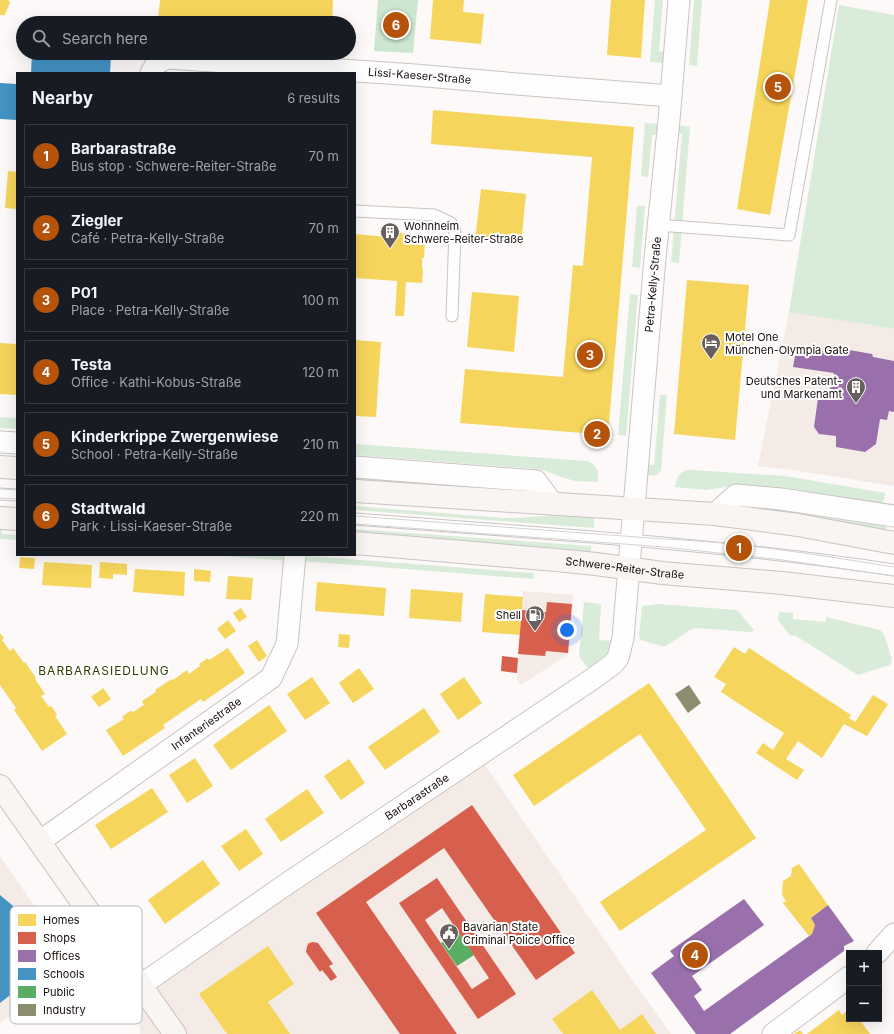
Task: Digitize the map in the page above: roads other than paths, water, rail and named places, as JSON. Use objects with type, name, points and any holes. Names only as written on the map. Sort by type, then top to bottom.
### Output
[{"type":"main road","points":[[0,466],[16,468]]},
{"type":"main road","points":[[356,491],[715,514],[798,525],[894,542]]},
{"type":"main road","points":[[0,518],[16,519]]},
{"type":"main road","name":"Schwere-Reiter-Straße","points":[[356,543],[556,560],[662,573],[782,583],[894,596]]},
{"type":"main road","points":[[0,786],[84,906]]},
{"type":"main road","points":[[142,986],[175,1034]]},
{"type":"street","name":"Petra-Kelly-Straße","points":[[629,568],[679,0]]},
{"type":"street","name":"Lissi-Kaeser-Straße","points":[[152,72],[157,63],[164,60]]},
{"type":"street","name":"Lissi-Kaeser-Straße","points":[[197,60],[415,75],[671,96]]},
{"type":"street","points":[[0,442],[16,443]]},
{"type":"street","points":[[356,468],[536,481],[553,504]]},
{"type":"street","points":[[715,514],[736,496],[781,499],[894,516]]},
{"type":"street","name":"Infanteriestraße","points":[[39,842],[271,678],[286,644],[295,556]]},
{"type":"street","name":"Barbarastraße","points":[[142,984],[288,883],[480,755],[612,664],[618,658],[623,638],[629,568]]},
{"type":"street","points":[[880,950],[894,934]]},
{"type":"street","points":[[772,1034],[846,979]]},
{"type":"lane","points":[[658,225],[789,235],[831,0]]},
{"type":"lane","points":[[356,211],[434,216],[451,223],[455,231],[452,316]]},
{"type":"lane","points":[[0,494],[16,495]]},
{"type":"lane","points":[[356,519],[691,545],[808,558],[894,570]]},
{"type":"tram line","points":[[0,489],[16,490]]},
{"type":"tram line","points":[[0,498],[16,499]]},
{"type":"tram line","points":[[356,516],[722,543],[894,567]]},
{"type":"tram line","points":[[356,524],[664,547],[783,560],[894,576]]},
{"type":"place","name":"Stadtwald","points":[[396,25]]},
{"type":"place","name":"Kinderkrippe Zwergenwiese","points":[[778,87]]},
{"type":"place","name":"Wohnheim Schwere-Reiter-Straße","points":[[390,249]]},
{"type":"place","name":"P01","points":[[590,355]]},
{"type":"place","name":"Motel One München-Olympia Gate","points":[[711,360]]},
{"type":"place","name":"Deutsches Patent- und Markenamt","points":[[856,404]]},
{"type":"place","name":"Ziegler","points":[[597,434]]},
{"type":"place","name":"Barbarastraße","points":[[739,548]]},
{"type":"place","name":"Shell","points":[[535,632]]},
{"type":"place","name":"Bavarian State Criminal Police Office","points":[[449,950]]},
{"type":"place","name":"Testa","points":[[695,955]]},
{"type":"district","name":"BARBARASIEDLUNG","points":[[104,671]]}]
